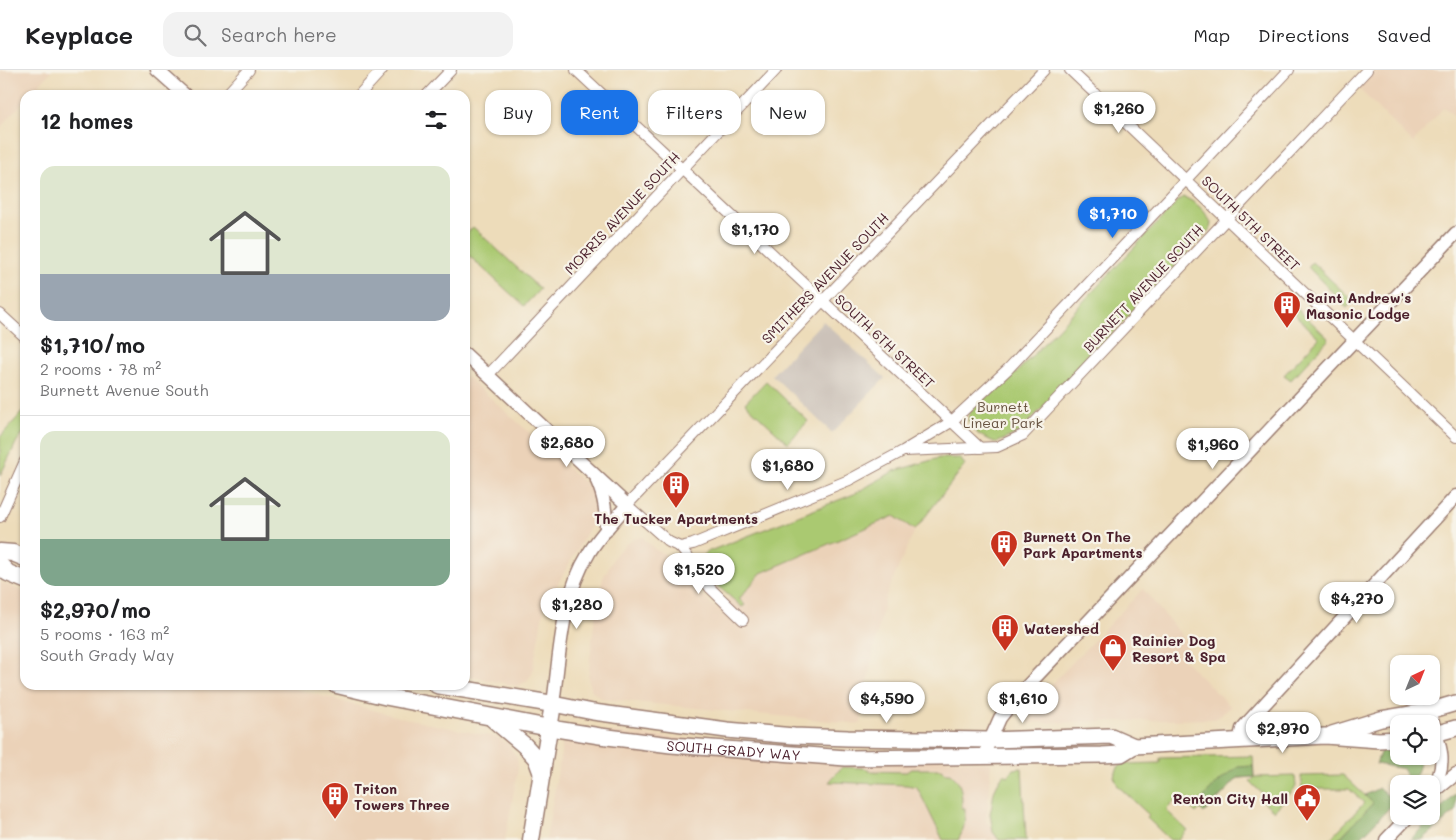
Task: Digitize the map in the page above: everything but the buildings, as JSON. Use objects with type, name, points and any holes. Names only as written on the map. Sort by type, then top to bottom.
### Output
[{"type":"main road","points":[[0,552],[14,553],[20,556]]},
{"type":"main road","points":[[0,565],[8,573],[20,578]]},
{"type":"main road","points":[[0,583],[20,584]]},
{"type":"main road","name":"SOUTH GRADY WAY","points":[[385,690],[489,716],[600,736],[664,744],[816,756],[919,758],[1102,755],[1121,754],[1134,746]]},
{"type":"main road","name":"SOUTH GRADY WAY","points":[[467,690],[593,712],[727,730],[789,735],[990,740],[1111,736],[1134,746],[1325,736],[1390,739]]},
{"type":"main road","name":"SOUTH GRADY WAY","points":[[1325,736],[1381,719],[1429,711],[1456,702]]},
{"type":"main road","points":[[531,840],[553,704]]},
{"type":"main road","points":[[489,716],[524,745],[536,758],[542,775]]},
{"type":"main road","points":[[1440,733],[1456,728]]},
{"type":"street","points":[[157,70],[179,90]]},
{"type":"street","points":[[231,90],[249,70]]},
{"type":"street","points":[[364,90],[382,70]]},
{"type":"street","points":[[432,90],[450,70]]},
{"type":"street","name":"SOUTH 6TH STREET","points":[[576,70],[980,448]]},
{"type":"street","name":"MORRIS AVENUE SOUTH","points":[[488,375],[776,70]]},
{"type":"street","name":"SMITHERS AVENUE SOUTH","points":[[627,505],[1044,70]]},
{"type":"street","name":"SOUTH 5TH STREET","points":[[1070,70],[1456,437]]},
{"type":"street","name":"BURNETT AVENUE SOUTH","points":[[680,547],[693,544],[849,480],[951,422],[1008,370],[1288,70]]},
{"type":"street","name":"BURNETT AVENUE SOUTH","points":[[903,451],[997,447],[1024,435],[1367,70]]},
{"type":"street","points":[[983,756],[1004,712],[1014,700],[1456,233]]},
{"type":"street","points":[[0,314],[20,332]]},
{"type":"street","points":[[470,359],[627,505],[669,542],[680,547],[710,588],[743,620]]},
{"type":"street","points":[[0,517],[20,472]]},
{"type":"street","points":[[594,474],[604,495],[606,531]]},
{"type":"street","points":[[1239,741],[1242,729],[1248,722],[1456,496]]},
{"type":"street","points":[[553,704],[566,609],[575,582],[589,552],[627,505]]},
{"type":"street","points":[[1429,711],[1430,715]]},
{"type":"street","points":[[1440,748],[1443,762],[1440,775]]},
{"type":"street","points":[[1440,786],[1456,774]]},
{"type":"street","points":[[1386,840],[1400,825]]},
{"type":"shaded area","points":[[0,70],[52,70],[34,90],[20,90],[20,106],[0,128]]},
{"type":"shaded area","points":[[1375,70],[1456,70],[1456,118],[1444,107],[1413,143],[1358,88]]},
{"type":"shaded area","points":[[823,321],[885,378],[832,433],[772,375]]},
{"type":"shaded area","points":[[470,379],[594,491],[599,501],[599,508],[594,520],[544,608],[532,674],[526,682],[517,686],[470,676]]},
{"type":"shaded area","points":[[894,516],[915,530],[885,598],[873,652],[861,724],[604,699],[592,691],[588,678],[600,589],[604,576],[615,555],[634,539],[642,537],[656,550],[677,560],[685,570],[689,583],[718,610],[730,597],[742,607],[739,599],[761,573]]},
{"type":"shaded area","points":[[0,582],[20,590],[20,690],[300,690],[406,719],[499,738],[509,745],[517,758],[518,769],[505,840],[0,840]]},
{"type":"shaded area","points":[[1143,589],[1188,643],[1183,659],[1231,707],[1215,719],[1029,723],[1027,710]]},
{"type":"shaded area","points":[[565,729],[991,763],[986,822],[1004,840],[546,840]]},
{"type":"green space","name":"Burnett Linear Park","points":[[1184,197],[1197,204],[1209,218],[1211,223],[1210,229],[1020,432],[996,443],[978,434],[968,421],[972,409],[1016,373],[1178,201]]},
{"type":"green space","points":[[473,227],[540,289],[524,306],[470,257],[470,230]]},
{"type":"green space","points":[[1312,262],[1353,301],[1347,308],[1333,296],[1333,293],[1308,267]]},
{"type":"green space","points":[[1279,291],[1329,339],[1291,380],[1284,375],[1319,338],[1275,295]]},
{"type":"green space","points":[[766,381],[808,421],[788,443],[745,403]]},
{"type":"green space","points":[[20,415],[20,437],[0,476],[0,437]]},
{"type":"green space","name":"Burnett Linear Park","points":[[939,458],[960,458],[965,465],[915,530],[894,516],[761,573],[739,599],[745,605],[742,607],[719,587],[704,554],[707,552],[854,494],[894,471]]},
{"type":"green space","points":[[1390,749],[1390,765],[1420,765],[1416,775],[1406,775],[1404,769],[1376,764],[1381,750]]},
{"type":"green space","points":[[1253,756],[1254,777],[1238,778],[1204,813],[1200,809],[1196,813],[1179,797],[1166,810],[1187,830],[1178,840],[1170,840],[1147,818],[1149,815],[1118,786],[1114,776],[1118,767],[1123,764],[1160,763],[1160,758]]},
{"type":"green space","points":[[1253,766],[1254,777],[1238,778],[1204,813],[1198,807],[1208,792],[1238,767]]},
{"type":"green space","points":[[842,767],[865,768],[869,771],[906,772],[912,769],[941,769],[946,773],[950,773],[959,784],[962,808],[965,808],[964,825],[958,840],[943,840],[917,787],[829,782]]},
{"type":"green space","points":[[1022,768],[1026,838],[1028,840],[999,840],[993,832],[990,813],[993,795],[1004,774],[1008,776],[1014,769]]},
{"type":"green space","points":[[1343,775],[1373,803],[1338,840],[1329,840],[1364,803],[1349,789],[1302,789],[1301,776]]},
{"type":"green space","points":[[1295,776],[1296,787],[1274,811],[1262,800],[1265,796],[1250,782],[1255,777]]},
{"type":"green space","points":[[1379,788],[1390,797],[1390,807],[1358,840],[1338,840],[1373,803],[1365,795]]},
{"type":"green space","points":[[1456,793],[1456,811],[1440,825],[1440,809]]},
{"type":"green space","points":[[1425,825],[1440,825],[1422,840],[1410,840]]},
{"type":"place","name":"Saint Andrew's Masonic Lodge","points":[[1287,329]]},
{"type":"place","name":"The Tucker Apartments","points":[[676,509]]},
{"type":"place","name":"Burnett On The Park Apartments","points":[[1004,568]]},
{"type":"place","name":"Watershed","points":[[1005,652]]},
{"type":"place","name":"Rainier Dog Resort & Spa","points":[[1113,672]]},
{"type":"place","name":"Triton Towers Three","points":[[335,820]]},
{"type":"place","name":"Renton City Hall","points":[[1307,822]]}]
